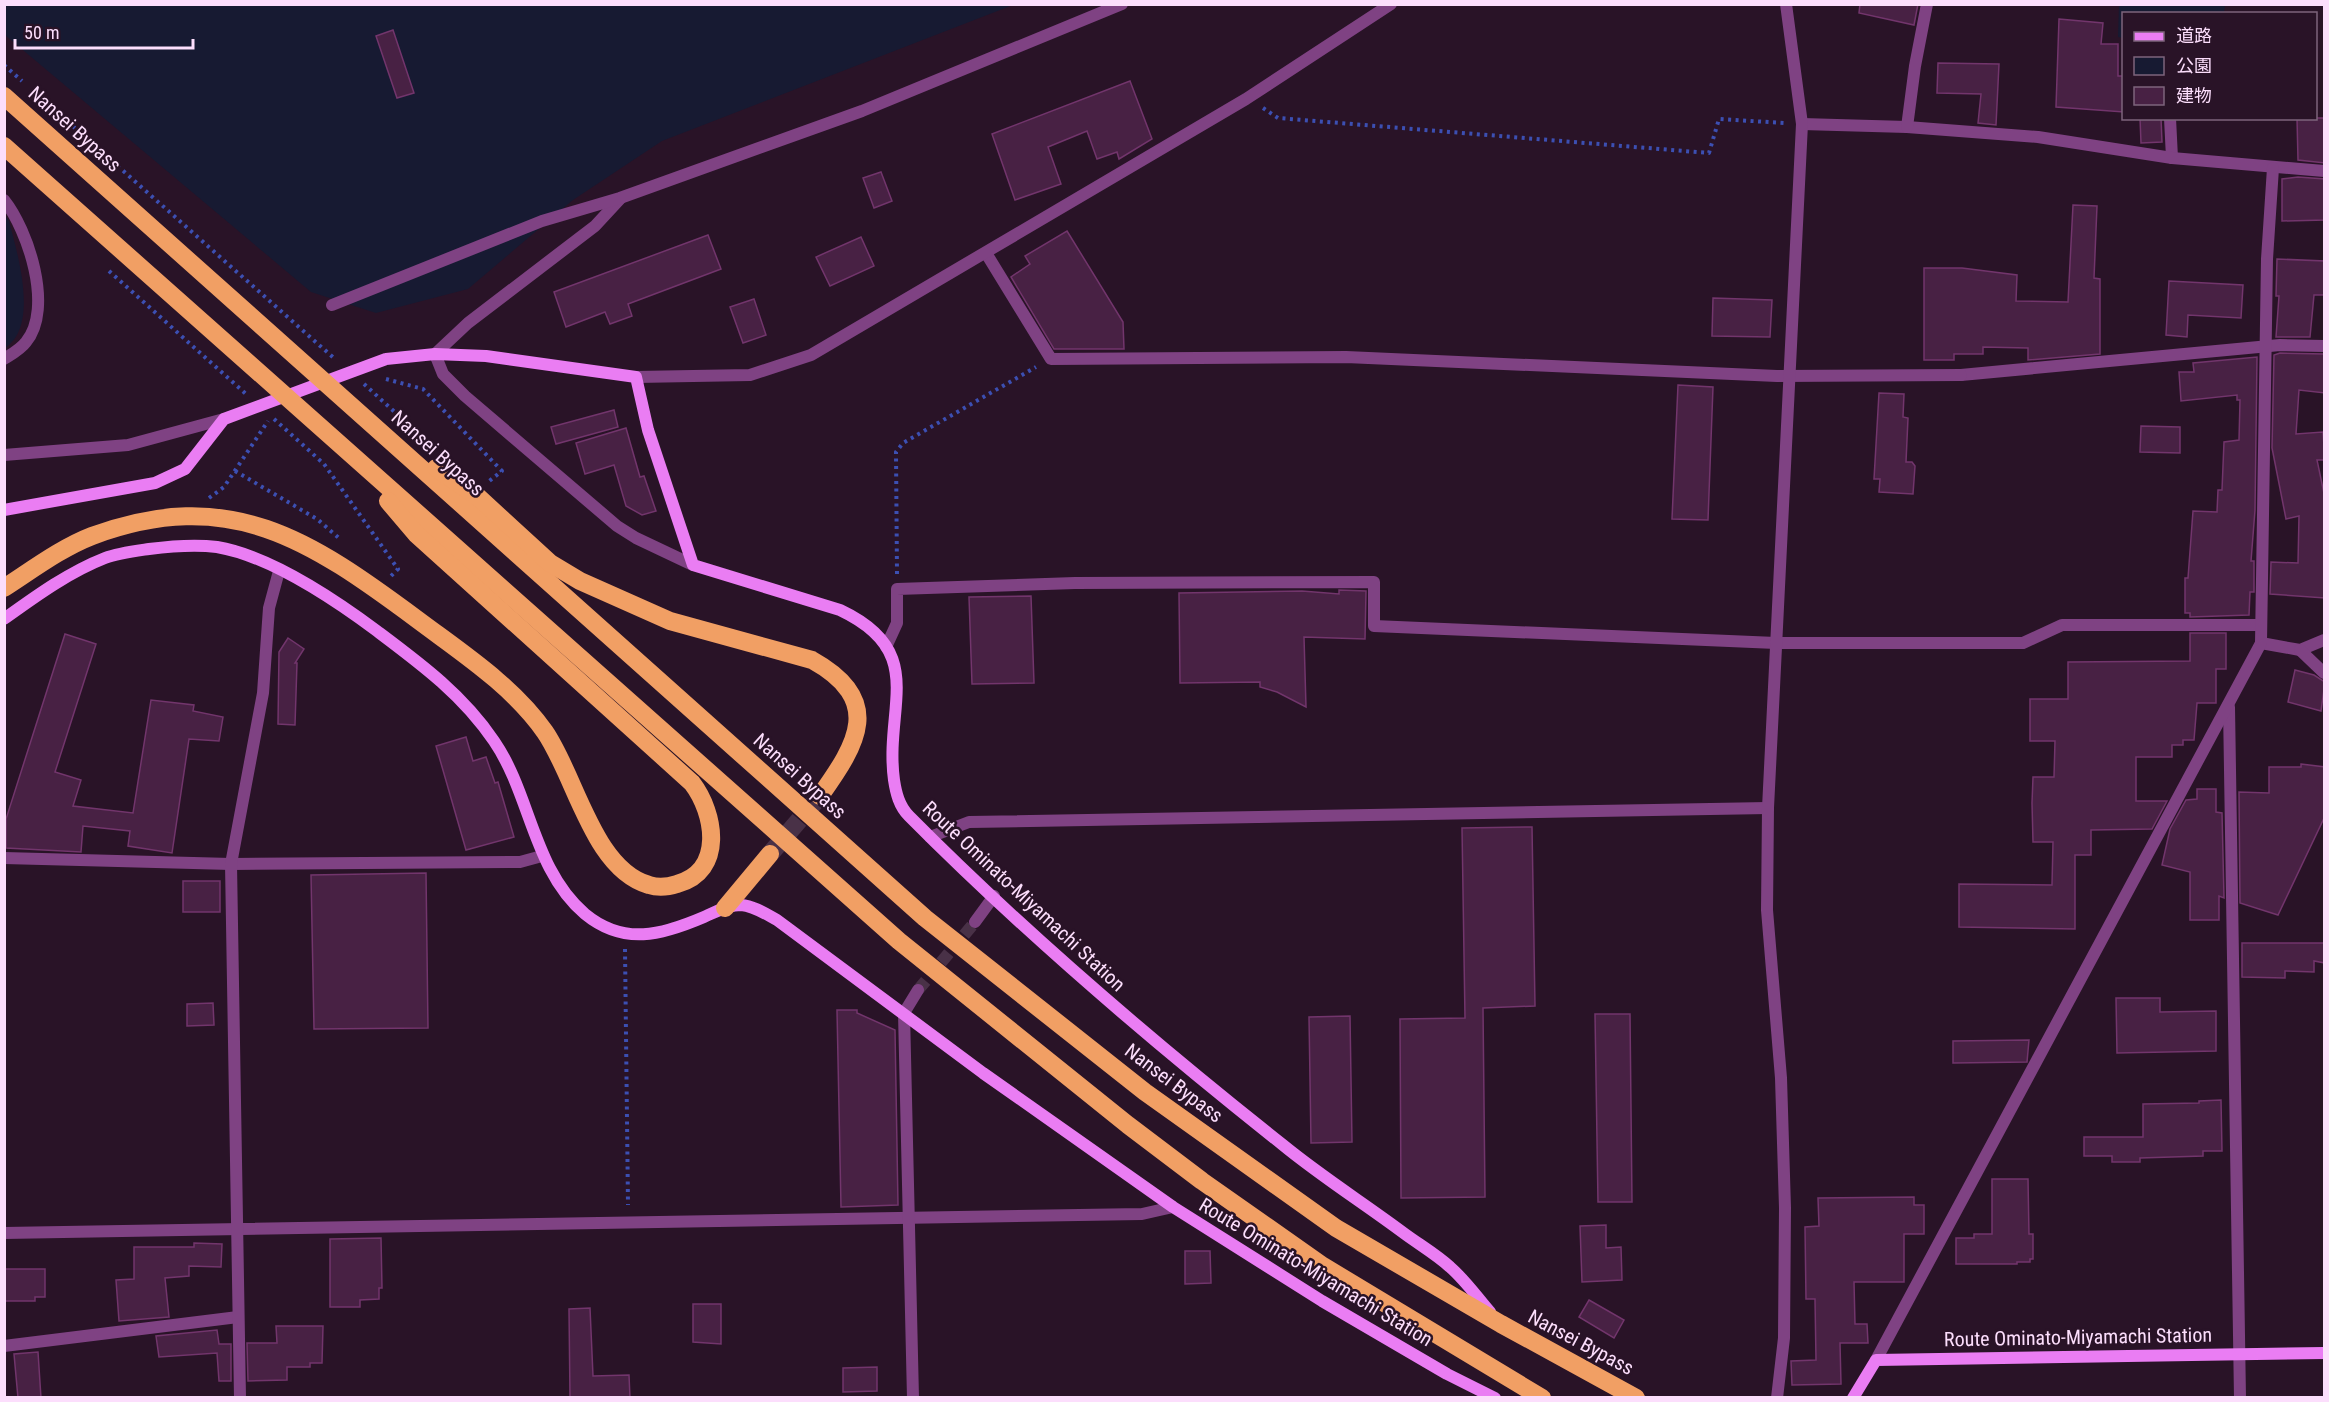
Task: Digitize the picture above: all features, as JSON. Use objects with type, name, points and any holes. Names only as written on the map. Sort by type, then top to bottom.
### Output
[{"type":"highway","name":"Nansei Bypass","points":[[4,96],[925,918],[1145,1092],[1327,1221],[1501,1324],[1636,1398]]},
{"type":"highway","points":[[4,146],[899,941],[1128,1125],[1323,1266],[1542,1398]]},
{"type":"highway","points":[[373,425],[477,496],[550,564],[580,581],[670,621],[812,660],[828,669],[851,694],[858,718],[854,743],[820,796]]},
{"type":"highway","points":[[4,588],[54,555],[91,536],[153,519],[184,515],[217,517],[257,524],[285,535],[345,566],[459,651],[525,707],[562,759],[604,849],[626,875],[654,887],[669,887],[694,877],[710,854],[711,829],[706,804],[692,783],[416,534],[353,457]]},
{"type":"highway","points":[[725,908],[770,854]]},
{"type":"main road","points":[[4,510],[154,483],[186,468],[224,419],[386,359],[435,354],[541,362],[636,377],[648,430],[693,565]]},
{"type":"main road","name":"Route Ominato-Miyamachi Station","points":[[4,619],[37,595],[106,557],[181,544],[219,548],[257,560],[331,597],[430,671],[467,703],[496,743],[519,791],[542,856],[584,913],[612,931],[645,936],[672,931],[725,908],[740,905],[758,909],[777,920],[904,1012],[1072,1138],[1173,1207],[1332,1306],[1447,1374],[1495,1398]]},
{"type":"main road","name":"Route Ominato-Miyamachi Station","points":[[693,565],[840,610],[859,619],[886,647],[896,666],[898,685],[893,737],[895,790],[902,809],[1071,969],[1285,1147],[1450,1267],[1501,1324]]},
{"type":"main road","name":"Route Ominato-Miyamachi Station","points":[[1876,1360],[2325,1353]]},
{"type":"main road","points":[[1853,1398],[1876,1360]]},
{"type":"street","points":[[332,305],[542,221],[620,198],[862,111],[1122,4]]},
{"type":"street","points":[[636,377],[750,375],[811,355],[1246,99],[1391,4]]},
{"type":"street","points":[[1777,1398],[1784,1338],[1785,1208],[1781,1078],[1767,910],[1768,808],[1802,124],[1786,4]]},
{"type":"street","points":[[1907,127],[1915,66],[1927,4]]},
{"type":"street","points":[[2170,120],[2172,158]]},
{"type":"street","points":[[1802,124],[1907,127],[2038,137],[2109,146],[2172,158],[2325,171]]},
{"type":"street","points":[[1876,1360],[2114,913],[2229,706],[2260,643],[2267,259],[2273,168]]},
{"type":"street","points":[[620,198],[595,226],[468,323],[435,354],[443,374],[465,396],[617,526],[636,538],[693,565]]},
{"type":"street","points":[[4,200],[14,211],[33,264],[39,300],[36,320],[27,341],[4,359]]},
{"type":"street","points":[[987,253],[1051,359],[1346,357],[1788,376],[1961,375],[2280,345],[2325,346]]},
{"type":"street","points":[[4,455],[128,445],[224,419]]},
{"type":"street","points":[[240,1398],[231,864],[263,693],[269,608],[279,571]]},
{"type":"street","points":[[886,647],[897,624],[897,589],[1075,583],[1374,582],[1374,626],[1776,643],[2023,643],[2062,625],[2260,625]]},
{"type":"street","points":[[2260,643],[2300,650],[2325,640]]},
{"type":"street","points":[[2300,650],[2325,673]]},
{"type":"street","points":[[2229,706],[2240,1398]]},
{"type":"street","points":[[930,837],[969,822],[1768,808]]},
{"type":"street","points":[[4,858],[231,864],[520,861],[542,856]]},
{"type":"street","points":[[975,921],[994,896]]},
{"type":"street","points":[[912,1398],[904,1012],[918,990]]},
{"type":"street","points":[[4,1233],[910,1220],[1142,1214],[1173,1207]]},
{"type":"street","points":[[4,1346],[238,1317]]},
{"type":"path","points":[[4,65],[333,357]]},
{"type":"path","points":[[1246,99],[1278,118],[1708,153],[1719,119],[1802,124]]},
{"type":"path","points":[[102,264],[253,400]]},
{"type":"path","points":[[897,589],[896,452],[903,443],[1051,359]]},
{"type":"path","points":[[423,389],[502,471]]},
{"type":"path","points":[[271,416],[324,464],[398,569],[386,582]]},
{"type":"path","points":[[236,471],[317,519],[343,542]]},
{"type":"path","points":[[624,932],[628,1224]]},
{"type":"green space","points":[[4,5],[1013,5],[662,141],[573,200],[468,289],[376,313],[311,292],[5,35]]},
{"type":"green space","points":[[2119,5],[2225,5],[2224,12],[2122,12],[2122,38],[2118,37]]},
{"type":"green space","points":[[4,214],[9,221],[17,251],[24,306],[22,323],[16,337],[5,348]]},
{"type":"building","points":[[1860,4],[1918,4],[1914,25],[1859,13]]},
{"type":"building","points":[[2059,19],[2103,23],[2101,44],[2118,44],[2118,76],[2122,76],[2122,112],[2056,107]]},
{"type":"building","points":[[393,30],[414,93],[397,98],[376,36]]},
{"type":"building","points":[[1938,63],[1999,64],[1996,125],[1978,123],[1981,94],[1937,93]]},
{"type":"building","points":[[1130,81],[1152,139],[1119,159],[1117,152],[1097,159],[1087,131],[1048,147],[1061,184],[1015,200],[992,134]]},
{"type":"building","points":[[2325,118],[2325,163],[2298,160],[2297,120]]},
{"type":"building","points":[[2140,120],[2161,120],[2162,142],[2141,143]]},
{"type":"building","points":[[881,172],[892,201],[874,208],[863,178]]},
{"type":"building","points":[[2298,177],[2325,179],[2325,220],[2282,221],[2282,179]]},
{"type":"building","points":[[2073,205],[2097,206],[2094,278],[2100,279],[2100,354],[2028,360],[2028,348],[1983,347],[1983,354],[1954,354],[1954,360],[1924,360],[1924,268],[1962,268],[2017,275],[2016,301],[2068,302]]},
{"type":"building","points":[[1067,231],[1123,322],[1124,349],[1054,349],[1011,277],[1030,264],[1025,256]]},
{"type":"building","points":[[708,235],[721,269],[628,304],[632,316],[610,324],[605,312],[566,327],[554,292]]},
{"type":"building","points":[[861,237],[874,266],[830,286],[816,257]]},
{"type":"building","points":[[2277,259],[2325,261],[2325,295],[2314,295],[2310,337],[2276,337],[2279,296],[2276,296]]},
{"type":"building","points":[[2169,281],[2243,285],[2241,318],[2188,315],[2187,337],[2166,335]]},
{"type":"building","points":[[1713,298],[1772,300],[1770,337],[1712,336]]},
{"type":"building","points":[[754,299],[766,335],[743,343],[730,307]]},
{"type":"building","points":[[2280,353],[2325,354],[2325,393],[2299,390],[2296,434],[2323,432],[2325,460],[2317,460],[2325,498],[2325,598],[2270,594],[2271,562],[2298,563],[2299,516],[2286,519],[2272,448],[2274,355]]},
{"type":"building","points":[[2257,357],[2255,510],[2251,561],[2254,561],[2254,592],[2250,592],[2249,615],[2190,617],[2190,613],[2185,613],[2185,578],[2188,578],[2193,511],[2217,512],[2218,490],[2222,490],[2224,442],[2239,440],[2240,400],[2237,400],[2237,395],[2181,401],[2179,372],[2194,372],[2193,363]]},
{"type":"building","points":[[1678,385],[1713,387],[1708,520],[1672,519]]},
{"type":"building","points":[[1879,393],[1904,394],[1903,417],[1908,418],[1906,462],[1912,462],[1915,466],[1913,494],[1879,492],[1880,479],[1874,479]]},
{"type":"building","points":[[614,410],[618,427],[556,444],[551,427]]},
{"type":"building","points":[[2141,426],[2180,427],[2180,453],[2140,452]]},
{"type":"building","points":[[626,428],[640,477],[644,476],[656,511],[642,515],[626,506],[614,465],[585,474],[576,443]]},
{"type":"building","points":[[1339,590],[1366,591],[1365,639],[1304,637],[1306,707],[1277,692],[1260,687],[1260,682],[1180,683],[1179,593],[1302,591],[1339,594]]},
{"type":"building","points":[[1031,596],[1034,683],[972,684],[969,597]]},
{"type":"building","points":[[2190,633],[2226,633],[2226,669],[2216,669],[2216,703],[2197,703],[2194,740],[2183,740],[2183,745],[2172,745],[2172,757],[2136,757],[2136,801],[2167,801],[2152,829],[2091,830],[2091,855],[2075,855],[2075,929],[1959,927],[1959,884],[2052,885],[2053,842],[2033,842],[2032,803],[2033,777],[2054,777],[2055,741],[2030,741],[2030,699],[2068,699],[2068,662],[2190,661]]},
{"type":"building","points":[[65,634],[96,644],[55,772],[81,780],[73,806],[133,813],[151,700],[194,705],[193,711],[223,717],[219,741],[189,739],[172,853],[128,846],[130,831],[83,826],[81,852],[6,848],[6,819]]},
{"type":"building","points":[[288,638],[304,649],[295,663],[297,663],[295,725],[278,724],[279,652]]},
{"type":"building","points":[[2295,670],[2314,675],[2325,682],[2321,711],[2288,702]]},
{"type":"building","points":[[466,737],[473,761],[486,757],[495,783],[498,782],[514,837],[466,850],[436,746]]},
{"type":"building","points":[[2301,764],[2325,767],[2325,816],[2278,915],[2240,903],[2239,792],[2269,793],[2269,767],[2301,767]]},
{"type":"building","points":[[2197,789],[2216,789],[2216,812],[2222,813],[2224,898],[2219,896],[2219,920],[2190,920],[2190,872],[2162,865],[2170,829],[2186,800],[2197,799]]},
{"type":"building","points":[[1532,827],[1535,1006],[1483,1008],[1485,1197],[1401,1198],[1400,1019],[1465,1018],[1462,828]]},
{"type":"building","points":[[426,873],[428,1028],[314,1029],[311,875]]},
{"type":"building","points":[[183,881],[220,881],[220,912],[183,912]]},
{"type":"building","points":[[2242,943],[2325,943],[2325,963],[2314,961],[2314,972],[2285,971],[2285,978],[2242,977]]},
{"type":"building","points":[[2116,998],[2160,998],[2160,1012],[2216,1011],[2216,1051],[2117,1053]]},
{"type":"building","points":[[213,1003],[214,1025],[187,1026],[187,1004]]},
{"type":"building","points":[[837,1010],[857,1010],[857,1013],[895,1030],[898,1205],[841,1207]]},
{"type":"building","points":[[1595,1014],[1630,1014],[1632,1202],[1598,1202]]},
{"type":"building","points":[[1350,1016],[1352,1142],[1311,1143],[1309,1017]]},
{"type":"building","points":[[2029,1040],[2027,1062],[1953,1063],[1953,1041]]},
{"type":"building","points":[[2221,1100],[2222,1151],[2203,1151],[2203,1156],[2140,1158],[2140,1162],[2112,1162],[2112,1156],[2084,1156],[2084,1137],[2143,1137],[2143,1104],[2199,1103],[2199,1101]]},
{"type":"building","points":[[1992,1179],[2028,1179],[2029,1234],[2033,1234],[2033,1259],[2030,1259],[2030,1262],[2017,1262],[2017,1264],[1956,1264],[1956,1238],[1974,1238],[1974,1234],[1992,1234]]},
{"type":"building","points":[[1914,1197],[1914,1205],[1924,1205],[1924,1234],[1904,1234],[1904,1282],[1854,1282],[1855,1324],[1867,1324],[1868,1343],[1840,1343],[1841,1384],[1792,1385],[1791,1361],[1816,1360],[1815,1299],[1806,1299],[1805,1227],[1819,1226],[1818,1198]]},
{"type":"building","points":[[1606,1225],[1606,1248],[1621,1247],[1622,1280],[1582,1282],[1580,1226]]},
{"type":"building","points":[[381,1238],[382,1288],[379,1288],[379,1299],[360,1300],[360,1307],[330,1307],[330,1239]]},
{"type":"building","points":[[194,1243],[222,1244],[221,1267],[189,1266],[189,1276],[165,1278],[169,1317],[119,1321],[116,1280],[134,1279],[134,1247],[194,1247]]},
{"type":"building","points":[[1185,1251],[1210,1251],[1211,1283],[1185,1284]]},
{"type":"building","points":[[4,1269],[45,1269],[45,1297],[35,1297],[35,1301],[4,1301]]},
{"type":"building","points":[[1589,1300],[1624,1320],[1614,1338],[1579,1317]]},
{"type":"building","points":[[693,1304],[721,1304],[721,1344],[693,1342]]},
{"type":"building","points":[[590,1308],[593,1376],[629,1375],[630,1398],[570,1398],[569,1309]]},
{"type":"building","points":[[276,1326],[323,1326],[322,1363],[310,1363],[310,1367],[287,1367],[287,1380],[248,1381],[247,1343],[277,1343]]},
{"type":"building","points":[[217,1330],[219,1344],[231,1344],[231,1381],[219,1381],[217,1353],[159,1357],[156,1336]]},
{"type":"building","points":[[38,1352],[41,1398],[18,1398],[14,1354]]},
{"type":"building","points":[[877,1367],[877,1391],[843,1392],[843,1368]]},
{"type":"tunnel","points":[[770,854],[820,796]]},
{"type":"tunnel","points":[[918,990],[975,922]]}]
